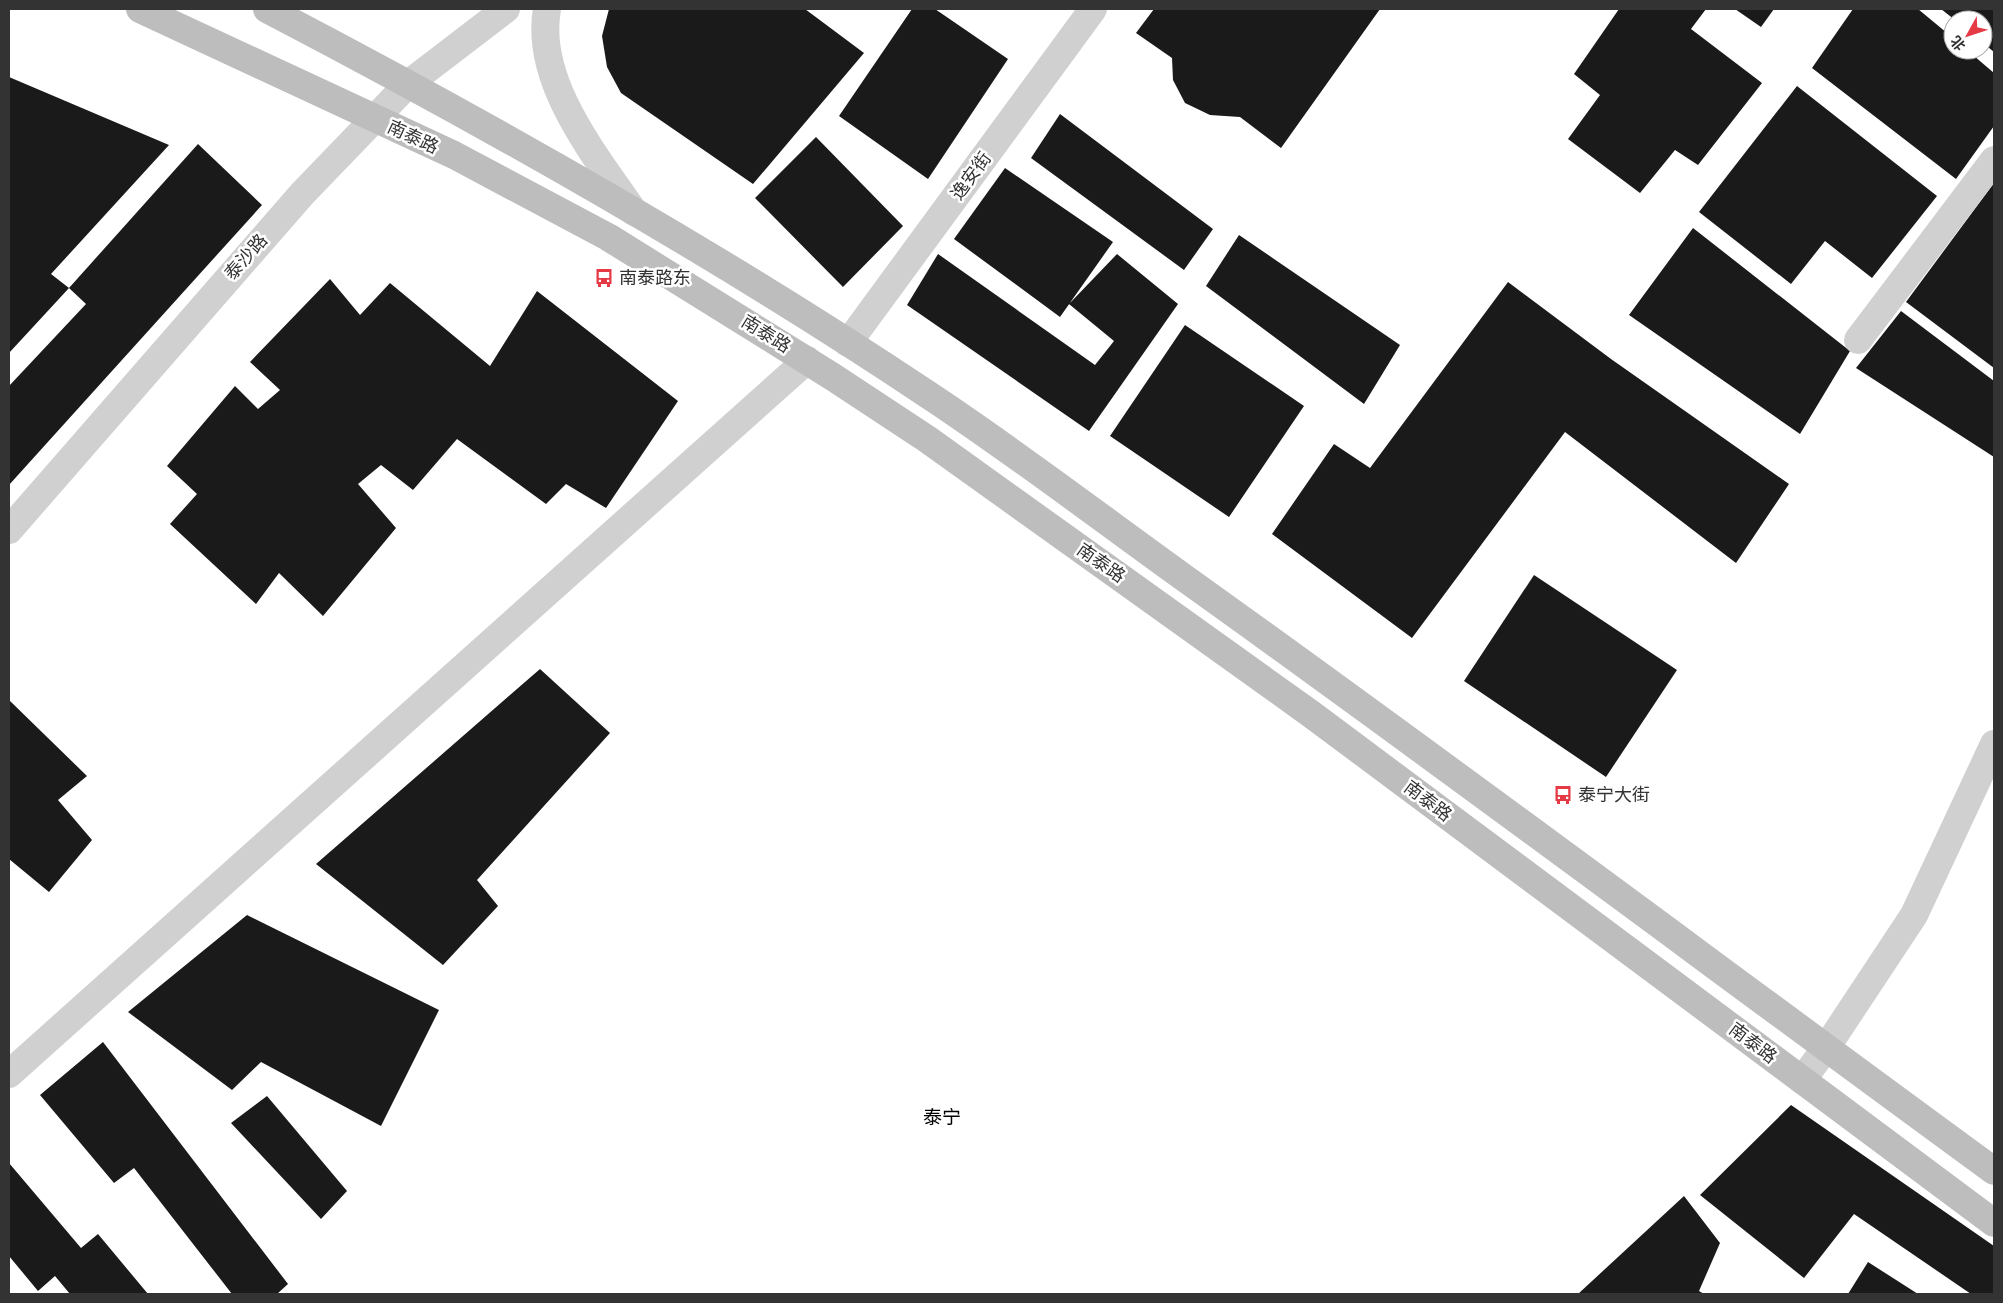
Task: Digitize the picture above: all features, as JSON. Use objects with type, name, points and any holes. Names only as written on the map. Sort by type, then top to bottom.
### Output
[{"type":"main road","name":"南泰路","points":[[140,9],[454,155],[608,237],[807,360],[927,439],[1311,714],[1994,1223]]},
{"type":"main road","name":"南泰路","points":[[268,9],[408,84],[634,212],[786,303],[930,395],[1412,741],[1994,1170]]},
{"type":"street","name":"泰沙路","points":[[9,530],[302,194],[408,84],[486,18],[506,9]]},
{"type":"street","points":[[547,9],[546,50],[555,81],[589,147],[634,212]]},
{"type":"street","name":"逸安街","points":[[848,343],[1093,9]]},
{"type":"street","points":[[1858,340],[1994,160]]},
{"type":"street","points":[[9,1074],[807,360]]},
{"type":"street","points":[[1802,1080],[1826,1048],[1914,914],[1994,744]]},
{"type":"building","points":[[609,9],[805,9],[864,53],[753,184],[621,93],[607,67],[602,36]]},
{"type":"building","points":[[912,9],[935,9],[1008,59],[928,179],[839,116]]},
{"type":"building","points":[[1154,9],[1380,9],[1281,148],[1240,117],[1210,115],[1185,103],[1173,80],[1172,58],[1136,33]]},
{"type":"building","points":[[1619,9],[1706,9],[1691,29],[1762,83],[1698,165],[1675,150],[1640,193],[1568,139],[1600,95],[1574,74]]},
{"type":"building","points":[[1735,9],[1774,9],[1761,27]]},
{"type":"building","points":[[1853,9],[1918,9],[1943,30],[1943,60],[1979,60],[1994,73],[1994,126],[1956,179],[1812,68]]},
{"type":"building","points":[[1941,9],[1994,9],[1994,52],[1993,10],[1943,11]]},
{"type":"building","points":[[9,77],[169,145],[51,274],[69,288],[9,353]]},
{"type":"building","points":[[1797,86],[1937,196],[1872,278],[1825,241],[1791,284],[1699,212]]},
{"type":"building","points":[[1060,114],[1213,229],[1184,270],[1031,158]]},
{"type":"building","points":[[816,137],[903,226],[843,287],[755,198]]},
{"type":"building","points":[[198,144],[262,205],[9,485],[9,386],[86,304],[69,288]]},
{"type":"building","points":[[1005,168],[1113,242],[1060,317],[954,239]]},
{"type":"building","points":[[1994,183],[1994,368],[1906,302]]},
{"type":"building","points":[[1693,228],[1850,351],[1800,434],[1629,315]]},
{"type":"building","points":[[1239,235],[1400,345],[1364,404],[1206,286]]},
{"type":"building","points":[[938,254],[1095,365],[1114,341],[1069,304],[1117,254],[1178,304],[1089,431],[907,305]]},
{"type":"building","points":[[330,279],[360,315],[390,283],[490,366],[537,291],[678,401],[606,508],[566,484],[546,504],[457,439],[413,490],[381,465],[358,484],[396,528],[323,616],[279,573],[256,604],[170,524],[197,494],[167,466],[235,386],[258,409],[280,390],[250,362]]},
{"type":"building","points":[[1508,282],[1611,359],[1789,484],[1736,563],[1565,432],[1412,638],[1272,534],[1334,444],[1370,468]]},
{"type":"building","points":[[1901,311],[1994,381],[1994,457],[1856,368]]},
{"type":"building","points":[[1185,325],[1304,406],[1229,517],[1110,436]]},
{"type":"building","points":[[1534,575],[1677,670],[1606,777],[1464,681]]},
{"type":"building","points":[[540,669],[610,733],[477,880],[498,906],[443,965],[316,864]]},
{"type":"building","points":[[9,700],[87,776],[58,800],[92,840],[49,892],[9,859]]},
{"type":"building","points":[[247,915],[439,1010],[381,1126],[261,1062],[232,1090],[128,1012]]},
{"type":"building","points":[[103,1042],[288,1284],[277,1294],[232,1294],[134,1168],[114,1183],[40,1095]]},
{"type":"building","points":[[267,1096],[347,1191],[321,1219],[231,1123]]},
{"type":"building","points":[[1791,1105],[1994,1246],[1994,1294],[1971,1294],[1854,1214],[1804,1278],[1700,1195]]},
{"type":"building","points":[[9,1163],[81,1248],[98,1234],[148,1294],[70,1294],[55,1276],[38,1291],[9,1256]]},
{"type":"building","points":[[1684,1196],[1720,1243],[1699,1291],[1704,1294],[1578,1294]]},
{"type":"building","points":[[1868,1262],[1918,1294],[1848,1294]]},
{"type":"place","name":"南泰路东","points":[[604,278]]},
{"type":"place","name":"泰宁大街","points":[[1563,795]]},
{"type":"district","name":"泰宁","points":[[942,1117]]}]
